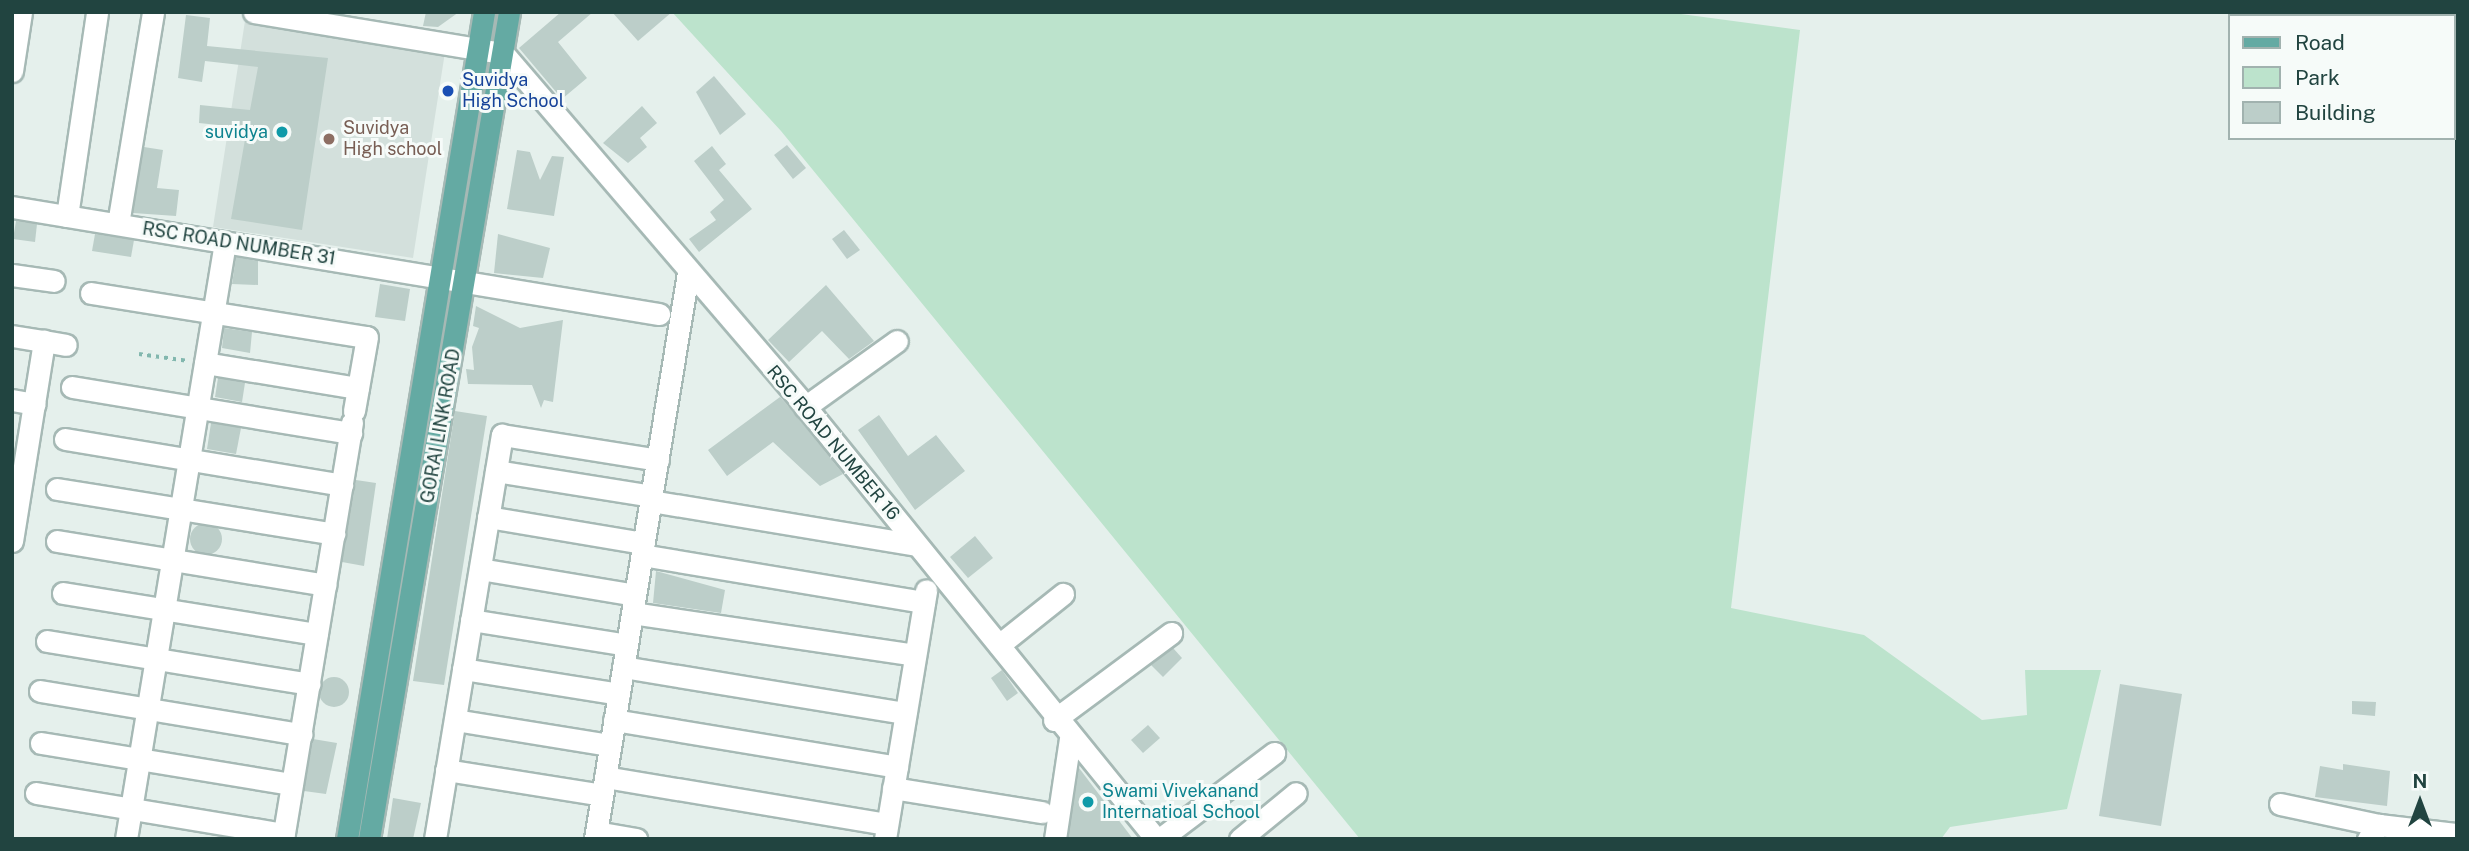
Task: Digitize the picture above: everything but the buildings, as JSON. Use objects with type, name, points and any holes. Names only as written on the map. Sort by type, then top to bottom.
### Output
[{"type":"main road","name":"GORAI LINK ROAD","points":[[348,839],[484,12]]},
{"type":"main road","name":"GORAI LINK ROAD","points":[[369,839],[509,12]]},
{"type":"street","points":[[12,71],[21,12]]},
{"type":"street","points":[[66,216],[97,12]]},
{"type":"street","points":[[118,224],[153,12]]},
{"type":"street","points":[[254,12],[503,53]]},
{"type":"street","name":"RSC ROAD NUMBER 16","points":[[503,53],[688,274],[805,407],[916,545],[930,567],[999,645],[1054,720],[1158,839]]},
{"type":"street","name":"RSC ROAD NUMBER 31","points":[[12,207],[659,314]]},
{"type":"street","points":[[126,839],[225,242]]},
{"type":"street","points":[[636,839],[595,835],[688,274]]},
{"type":"street","points":[[12,275],[54,281]]},
{"type":"street","points":[[36,793],[284,836],[367,337],[91,293]]},
{"type":"street","points":[[12,336],[66,345]]},
{"type":"street","points":[[13,534],[19,462],[35,404],[44,341]]},
{"type":"street","points":[[805,407],[897,341]]},
{"type":"street","points":[[205,363],[358,388]]},
{"type":"street","points":[[72,387],[197,408],[353,422]]},
{"type":"street","points":[[12,400],[35,404]]},
{"type":"street","points":[[435,839],[502,435],[657,460]]},
{"type":"street","points":[[65,439],[342,485]]},
{"type":"street","points":[[496,471],[916,545]]},
{"type":"street","points":[[57,489],[334,534]]},
{"type":"street","points":[[488,517],[924,601]]},
{"type":"street","points":[[57,541],[326,585]]},
{"type":"street","points":[[446,770],[603,786],[886,831],[930,567]]},
{"type":"street","points":[[480,569],[634,604],[915,656]]},
{"type":"street","points":[[64,593],[317,634]]},
{"type":"street","points":[[999,645],[1063,594]]},
{"type":"street","points":[[471,620],[627,645]]},
{"type":"street","points":[[1054,720],[1171,633]]},
{"type":"street","points":[[47,641],[309,684]]},
{"type":"street","points":[[623,667],[905,713]]},
{"type":"street","points":[[463,669],[619,694]]},
{"type":"street","points":[[40,691],[301,734]]},
{"type":"street","points":[[455,720],[610,745]]},
{"type":"street","points":[[614,720],[897,767]]},
{"type":"street","points":[[1055,839],[1070,739]]},
{"type":"street","points":[[40,743],[292,784]]},
{"type":"street","points":[[1158,839],[1274,753]]},
{"type":"street","points":[[893,788],[1042,812]]},
{"type":"street","points":[[1240,839],[1296,793]]},
{"type":"street","points":[[2280,804],[2373,832],[2457,834]]},
{"type":"path","points":[[139,354],[205,363]]},
{"type":"shaded area","name":"Suvidya High school","points":[[245,21],[445,52],[413,258],[213,227]]},
{"type":"green space","points":[[672,12],[1666,12],[1800,30],[1731,608],[1864,635],[1982,720],[2027,715],[2025,670],[2101,670],[2067,809],[1950,827],[1941,839],[1360,839],[781,131]]},
{"type":"place","name":"Suvidya High School","points":[[448,91]]},
{"type":"place","name":"suvidya","points":[[282,132]]},
{"type":"place","name":"Suvidya High school","points":[[329,139]]},
{"type":"place","name":"Swami Vivekanand Internatioal School","points":[[1088,802]]}]
